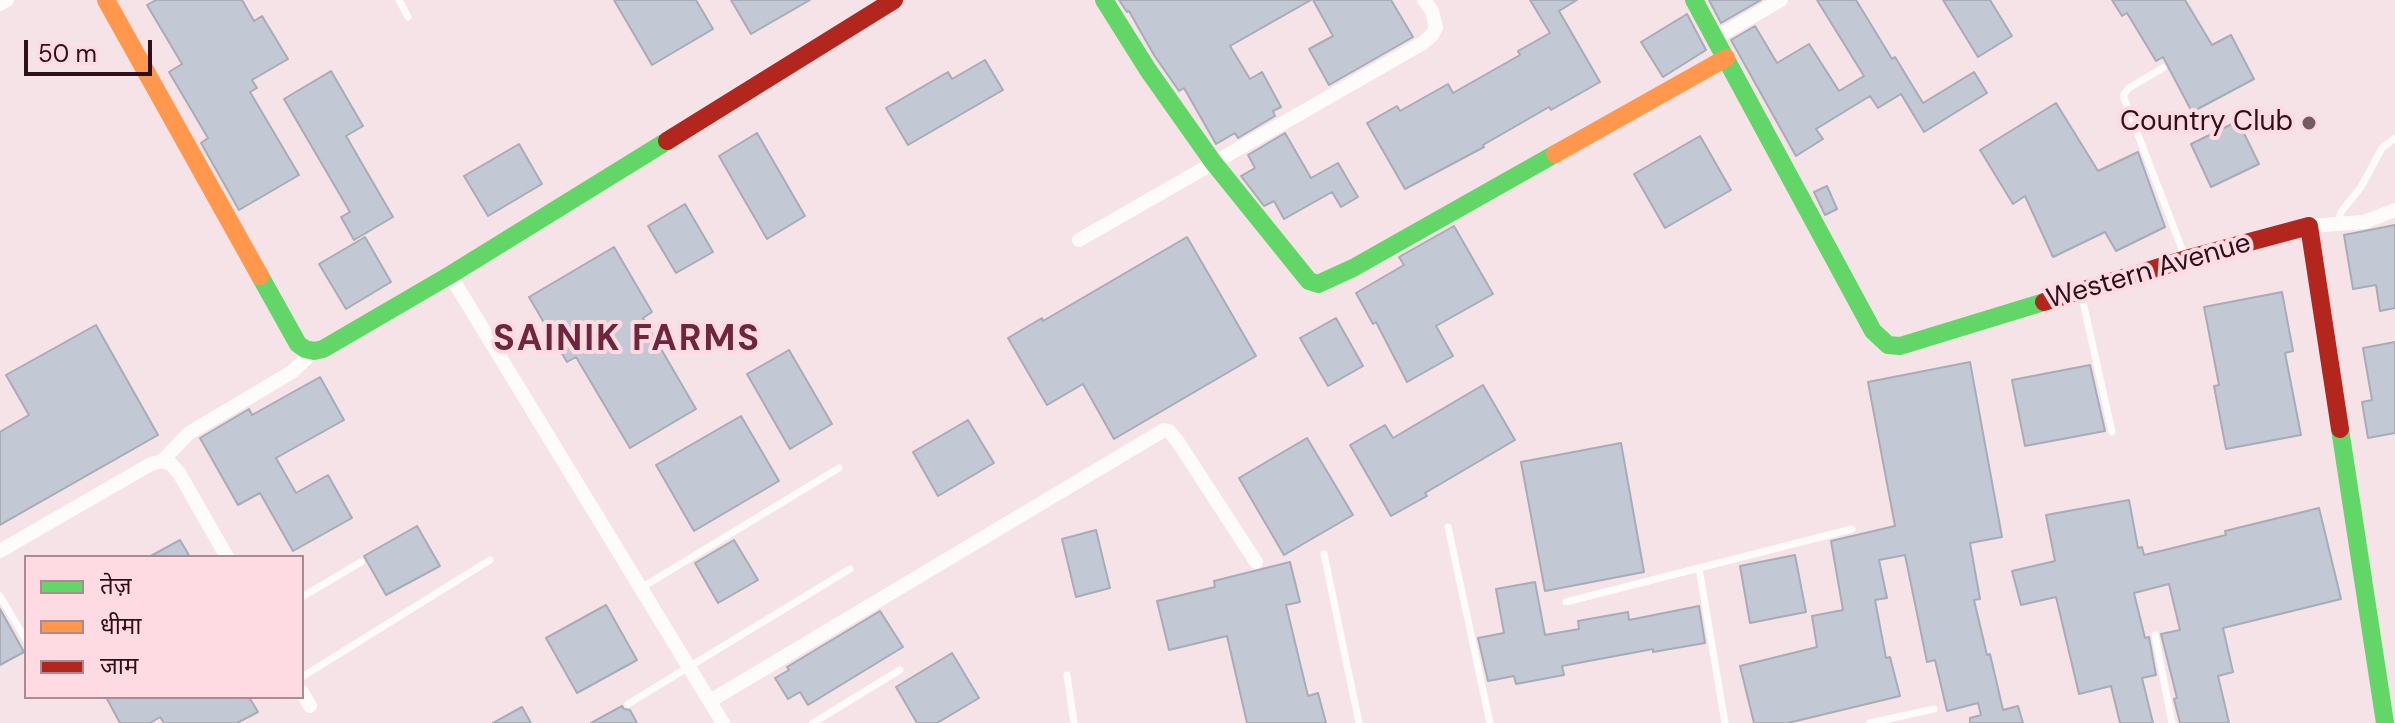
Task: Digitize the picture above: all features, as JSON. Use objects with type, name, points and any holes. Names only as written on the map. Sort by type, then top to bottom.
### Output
[{"type":"street","points":[[0,4],[7,0]]},
{"type":"street","points":[[106,0],[298,344],[314,351],[323,349],[450,275],[894,0]]},
{"type":"street","points":[[1104,0],[1148,70],[1213,162],[1300,272],[1309,281],[1318,284],[1353,268],[1726,58]]},
{"type":"street","points":[[1079,240],[1423,43],[1436,27],[1432,11],[1424,0]]},
{"type":"street","name":"Western Avenue","points":[[1694,0],[1873,331],[1888,345],[1900,346],[2186,259],[2309,226]]},
{"type":"street","points":[[1715,38],[1781,0]]},
{"type":"street","points":[[2385,723],[2309,226],[2364,222],[2395,210]]},
{"type":"street","points":[[450,275],[723,723]]},
{"type":"street","points":[[0,551],[151,464],[162,461],[189,433],[292,372],[314,351]]},
{"type":"street","points":[[710,701],[1164,430],[1169,431],[1178,442],[1256,562]]},
{"type":"street","points":[[162,461],[171,464],[179,473],[226,555]]},
{"type":"street","points":[[304,696],[310,706]]},
{"type":"lane","points":[[399,0],[408,17]]},
{"type":"lane","points":[[2163,68],[2124,94],[2186,259]]},
{"type":"lane","points":[[2337,224],[2341,212],[2361,187],[2382,148],[2395,138]]},
{"type":"lane","points":[[2080,291],[2112,432]]},
{"type":"lane","points":[[641,588],[839,468]]},
{"type":"lane","points":[[1448,527],[1490,723]]},
{"type":"lane","points":[[1566,602],[1852,529]]},
{"type":"lane","points":[[1324,554],[1359,723]]},
{"type":"lane","points":[[304,676],[490,560]]},
{"type":"lane","points":[[304,596],[361,562]]},
{"type":"lane","points":[[1699,568],[1725,723]]},
{"type":"lane","points":[[628,704],[850,569]]},
{"type":"lane","points":[[0,596],[24,637]]},
{"type":"lane","points":[[2155,635],[2172,723]]},
{"type":"lane","points":[[813,723],[900,670]]},
{"type":"lane","points":[[1067,675],[1074,723]]},
{"type":"lane","points":[[1870,723],[1934,709]]},
{"type":"building","points":[[156,0],[242,0],[254,21],[262,16],[288,59],[252,80],[257,88],[250,92],[299,175],[239,210],[201,143],[208,138],[169,72],[182,64],[147,5]]},
{"type":"building","points":[[614,0],[696,0],[713,29],[652,65]]},
{"type":"building","points":[[731,0],[810,0],[751,34]]},
{"type":"building","points":[[1119,0],[1311,0],[1230,46],[1250,79],[1262,72],[1281,107],[1273,111],[1275,116],[1238,138],[1235,133],[1216,144],[1184,88],[1179,91]]},
{"type":"building","points":[[1313,0],[1391,0],[1413,37],[1329,85],[1309,49],[1333,36]]},
{"type":"building","points":[[1530,0],[1577,0],[1559,11],[1600,82],[1551,110],[1549,107],[1484,147],[1405,189],[1367,123],[1397,106],[1400,111],[1448,84],[1453,93],[1520,55],[1518,51],[1550,33]]},
{"type":"building","points":[[1709,0],[1761,0],[1721,23]]},
{"type":"building","points":[[1817,0],[1856,0],[1923,103],[1974,72],[1987,93],[1924,132],[1901,94],[1878,108],[1870,96],[1816,129],[1823,139],[1796,156],[1731,40],[1755,26],[1777,63],[1809,44],[1839,91],[1864,76]]},
{"type":"building","points":[[1943,0],[1990,0],[2012,36],[1978,57]]},
{"type":"building","points":[[2112,0],[2185,0],[2212,45],[2231,35],[2254,79],[2192,112],[2163,57],[2156,61],[2127,13],[2122,16]]},
{"type":"building","points":[[1687,14],[1706,50],[1663,77],[1641,42]]},
{"type":"building","points":[[985,60],[1003,90],[908,145],[886,108],[948,72],[952,79]]},
{"type":"building","points":[[331,71],[363,126],[346,136],[393,217],[354,240],[341,217],[350,212],[284,99]]},
{"type":"building","points":[[2056,103],[2098,171],[2138,152],[2165,227],[2116,251],[2105,232],[2053,257],[2025,196],[2013,204],[1980,150]]},
{"type":"building","points":[[2238,121],[2259,164],[2211,187],[2191,144]]},
{"type":"building","points":[[757,133],[805,216],[767,239],[719,156]]},
{"type":"building","points":[[1285,133],[1311,178],[1338,163],[1358,197],[1341,207],[1332,192],[1284,219],[1274,201],[1264,206],[1241,176],[1255,168],[1248,155]]},
{"type":"building","points":[[1700,136],[1731,190],[1665,228],[1634,174]]},
{"type":"building","points":[[519,144],[542,184],[488,216],[464,176]]},
{"type":"building","points":[[1827,186],[1837,209],[1825,215],[1814,192]]},
{"type":"building","points":[[685,204],[713,252],[676,273],[648,226]]},
{"type":"building","points":[[2395,225],[2395,308],[2380,311],[2376,285],[2353,289],[2344,235]]},
{"type":"building","points":[[1454,226],[1493,294],[1436,326],[1453,356],[1407,382],[1376,322],[1373,324],[1356,293],[1404,265],[1399,257]]},
{"type":"building","points":[[365,237],[391,282],[346,309],[319,264]]},
{"type":"building","points":[[1187,237],[1256,356],[1114,439],[1083,384],[1047,405],[1008,338]]},
{"type":"building","points":[[614,247],[652,312],[643,318],[696,409],[630,448],[576,357],[567,362],[529,297]]},
{"type":"building","points":[[2282,292],[2293,351],[2285,353],[2301,435],[2226,449],[2214,386],[2219,385],[2204,307]]},
{"type":"building","points":[[1336,318],[1363,366],[1328,386],[1300,338]]},
{"type":"building","points":[[96,325],[158,435],[0,525],[0,432],[29,415],[6,375]]},
{"type":"building","points":[[2395,342],[2395,433],[2368,438],[2362,402],[2372,400],[2363,348]]},
{"type":"building","points":[[789,350],[832,424],[790,449],[747,374]]},
{"type":"building","points":[[1970,362],[2002,537],[1970,543],[1980,599],[1974,600],[2003,710],[2018,706],[2023,723],[1970,723],[1970,718],[1981,715],[1978,703],[1947,711],[1935,660],[1927,662],[1905,555],[1879,560],[1887,598],[1875,600],[1886,658],[1890,657],[1900,696],[1788,723],[1754,723],[1740,666],[1817,647],[1812,616],[1843,610],[1831,541],[1895,526],[1868,382]]},
{"type":"building","points":[[2090,365],[2105,431],[2025,446],[2012,380]]},
{"type":"building","points":[[320,377],[344,420],[276,458],[296,493],[328,475],[352,518],[293,551],[260,493],[238,505],[200,438],[249,409],[252,415]]},
{"type":"building","points":[[1483,385],[1515,440],[1391,516],[1350,445],[1385,425],[1393,438]]},
{"type":"building","points":[[741,416],[779,481],[694,531],[656,465]]},
{"type":"building","points":[[968,420],[994,463],[938,496],[913,452]]},
{"type":"building","points":[[1307,438],[1353,515],[1284,555],[1239,478]]},
{"type":"building","points":[[1621,443],[1644,572],[1545,591],[1521,462]]},
{"type":"building","points":[[2129,500],[2138,548],[2142,547],[2144,555],[2319,508],[2341,599],[2223,628],[2233,672],[2218,676],[2229,723],[2180,723],[2161,634],[2180,630],[2169,584],[2134,593],[2145,638],[2149,637],[2156,675],[2142,678],[2153,723],[2120,723],[2111,686],[2079,694],[2056,597],[2021,605],[2012,571],[2055,561],[2046,515]]},
{"type":"building","points":[[417,526],[440,566],[386,595],[364,556]]},
{"type":"building","points":[[1096,530],[1110,588],[1076,597],[1062,539]]},
{"type":"building","points":[[180,540],[189,555],[153,555]]},
{"type":"building","points":[[734,540],[758,580],[718,603],[695,563]]},
{"type":"building","points":[[1795,555],[1806,612],[1750,623],[1740,566]]},
{"type":"building","points":[[1290,562],[1300,602],[1286,605],[1308,696],[1318,693],[1326,723],[1247,723],[1227,636],[1169,650],[1157,601],[1215,587],[1214,581]]},
{"type":"building","points":[[1535,582],[1545,635],[1579,629],[1578,621],[1628,612],[1629,620],[1699,606],[1705,643],[1562,666],[1564,675],[1516,684],[1514,676],[1488,681],[1478,638],[1504,633],[1496,589]]},
{"type":"building","points":[[606,605],[637,660],[577,693],[546,638]]},
{"type":"building","points":[[0,609],[24,652],[0,665]]},
{"type":"building","points":[[880,611],[903,647],[808,705],[800,692],[788,699],[775,678],[789,670],[787,667]]},
{"type":"building","points":[[952,653],[979,698],[937,723],[917,723],[896,687]]},
{"type":"building","points":[[107,699],[250,699],[258,712],[237,723],[164,723],[160,717],[150,723],[120,723]]},
{"type":"building","points":[[622,706],[630,710],[637,723],[591,723]]},
{"type":"building","points":[[522,707],[531,723],[493,723]]},
{"type":"traffic: fast","points":[[1104,0],[1148,70],[1213,162],[1309,281],[1318,284],[1353,268],[1555,154]]},
{"type":"traffic: fast","points":[[1694,0],[1873,331],[1888,345],[1900,346],[2044,302]]},
{"type":"traffic: fast","points":[[260,276],[298,344],[314,351],[323,349],[667,141]]},
{"type":"traffic: fast","points":[[2340,429],[2385,723]]},
{"type":"traffic: slow","points":[[106,0],[260,276]]},
{"type":"traffic: slow","points":[[1555,154],[1726,58]]},
{"type":"traffic: jam","points":[[667,141],[894,0]]},
{"type":"traffic: jam","points":[[2044,302],[2309,226],[2340,429]]},
{"type":"place","name":"Country Club","points":[[2309,123]]},
{"type":"district","name":"SAINIK FARMS","points":[[627,341]]}]
